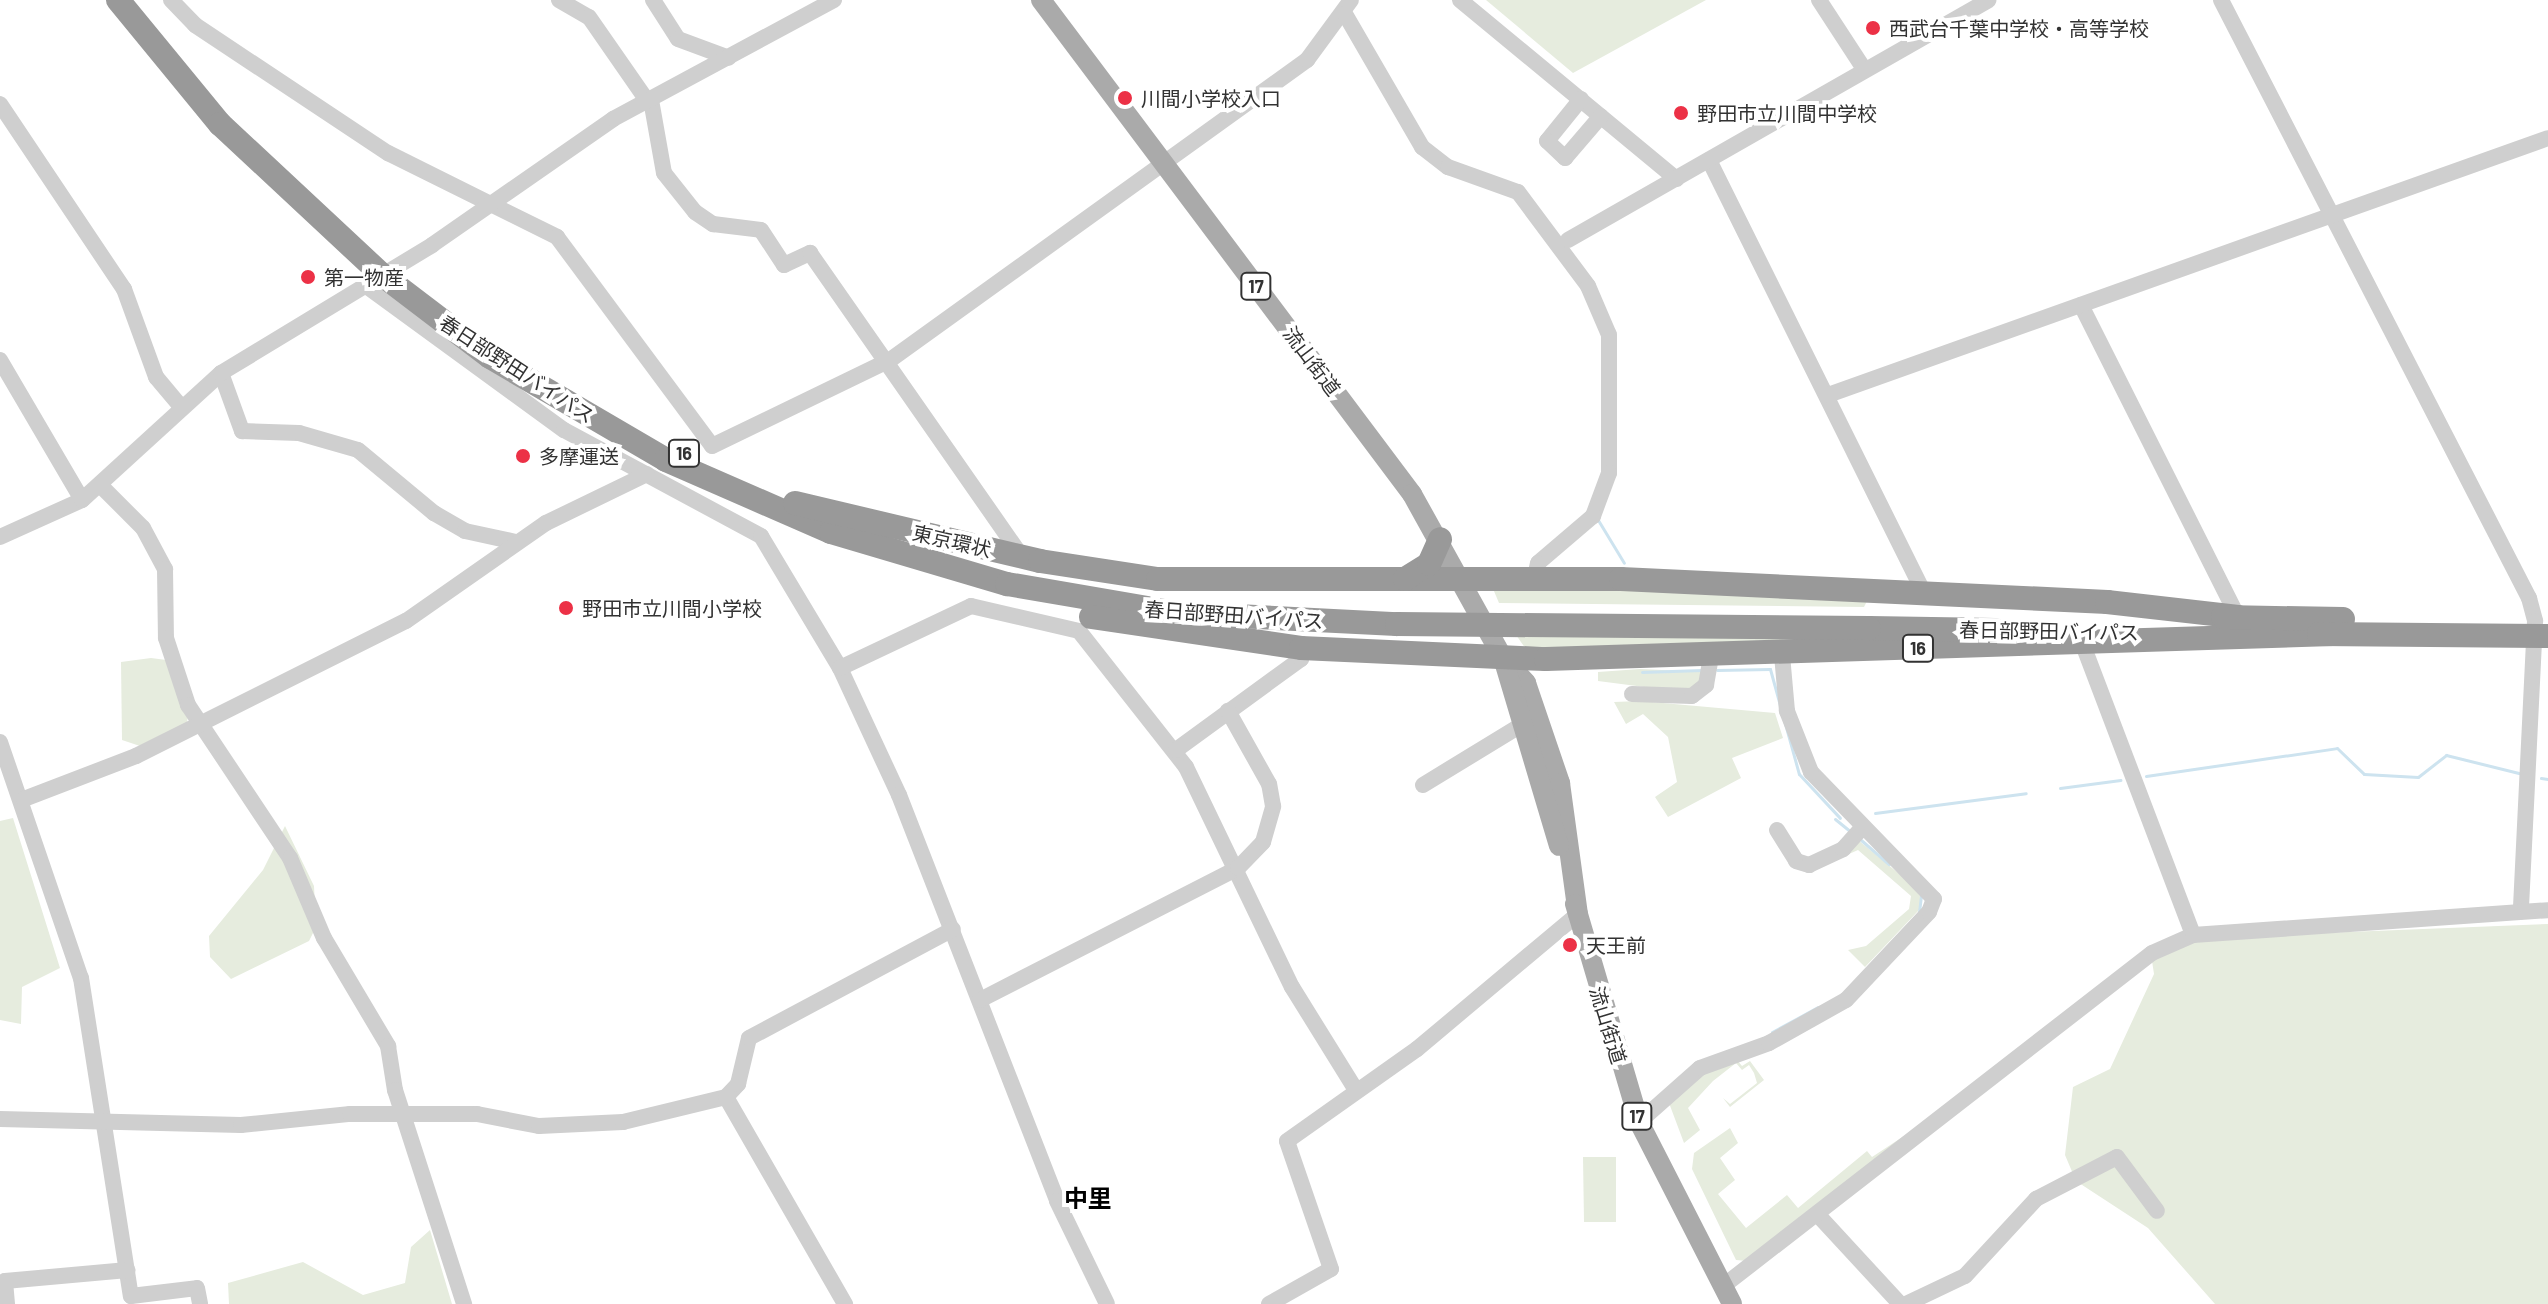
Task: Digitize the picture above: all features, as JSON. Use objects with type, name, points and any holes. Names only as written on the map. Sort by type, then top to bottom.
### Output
[{"type":"highway","name":"春日部野田バイパス","points":[[118,0],[220,124],[379,275],[490,357],[621,436],[761,504],[897,554],[1110,605],[1398,616],[1869,621],[2333,634],[2541,629]]},
{"type":"highway","name":"春日部野田バイパス","points":[[136,0],[229,112],[379,275],[577,395],[795,503],[952,555],[1068,581],[1223,602],[1398,616]]},
{"type":"highway","name":"東京環状","points":[[795,503],[1021,556],[1110,573],[1205,582],[1402,580]]},
{"type":"highway","points":[[1402,580],[1429,564],[1440,539]]},
{"type":"highway","name":"16","points":[[897,554],[937,575],[1054,610],[1301,648],[1503,658],[1711,656],[2333,634]]},
{"type":"highway","name":"16","points":[[1402,580],[1535,577],[1925,595],[2238,617]]},
{"type":"highway","name":"春日部野田バイパス","points":[[1869,621],[2238,617],[2541,629]]},
{"type":"main road","name":"流山街道","points":[[1041,0],[1440,539],[1503,658],[1639,1122],[1727,1296]]},
{"type":"main road","name":"流山街道","points":[[1503,658],[1526,683],[1556,769],[1578,914]]},
{"type":"street","points":[[171,0],[195,25],[388,153],[557,237],[712,446],[890,360],[1059,233],[1165,165],[1307,60],[1346,6],[1422,147],[1448,167],[1518,192],[1588,286],[1609,335],[1609,473],[1593,516],[1538,563],[1535,577]]},
{"type":"street","points":[[559,0],[589,17],[650,101],[664,173],[695,212],[713,224],[761,230],[784,265],[810,253],[890,360],[1021,556]]},
{"type":"street","points":[[653,0],[678,39],[729,58]]},
{"type":"street","points":[[0,537],[82,500],[101,486],[181,407],[221,373],[650,101],[834,0]]},
{"type":"street","points":[[1460,0],[1676,179]]},
{"type":"street","points":[[1819,0],[1864,69]]},
{"type":"street","points":[[1568,240],[1988,0]]},
{"type":"street","points":[[2221,0],[2541,629],[2521,912]]},
{"type":"street","points":[[1581,99],[1547,141],[1565,158],[1601,116]]},
{"type":"street","points":[[0,104],[124,289],[156,377],[181,407]]},
{"type":"street","points":[[1828,395],[2548,138]]},
{"type":"street","points":[[1709,160],[1925,595]]},
{"type":"street","points":[[379,275],[564,430],[761,536],[840,668],[953,929],[1057,1201],[1107,1304]]},
{"type":"street","points":[[2081,305],[2238,617]]},
{"type":"street","points":[[0,360],[82,500]]},
{"type":"street","points":[[221,373],[242,431],[299,433],[358,450],[434,513],[465,531],[516,542]]},
{"type":"street","points":[[24,799],[200,726],[406,621],[516,542],[647,474]]},
{"type":"street","points":[[101,486],[143,528],[165,569],[166,638],[200,726],[290,858],[324,938],[372,1013],[464,1304]]},
{"type":"street","points":[[840,668],[971,606],[1064,628],[1099,650],[1176,750],[1238,868],[1292,987],[1354,1087]]},
{"type":"street","points":[[2083,645],[2193,935]]},
{"type":"street","points":[[1176,750],[1301,659],[1301,648]]},
{"type":"street","points":[[1639,1122],[1700,1068],[1769,1043],[1846,1000],[1929,912],[1934,893],[1863,827],[1811,772],[1787,711],[1782,655]]},
{"type":"street","points":[[1632,694],[1692,696],[1706,685],[1711,656]]},
{"type":"street","points":[[980,1000],[1238,868],[1263,842],[1273,806],[1269,784],[1228,711]]},
{"type":"street","points":[[1423,785],[1523,724]]},
{"type":"street","points":[[0,742],[24,799],[81,978],[107,1123],[131,1296],[197,1288],[200,1304]]},
{"type":"street","points":[[1777,830],[1796,861],[1809,865],[1843,849],[1863,827]]},
{"type":"street","points":[[1727,1296],[1818,1215],[2152,953],[2193,935],[2548,910]]},
{"type":"street","points":[[1269,1304],[1331,1269],[1287,1141],[1354,1087],[1417,1049],[1578,914]]},
{"type":"street","points":[[0,1119],[107,1123],[407,1117],[623,1122],[726,1097],[738,1084],[749,1038],[953,929]]},
{"type":"street","points":[[726,1097],[845,1304]]},
{"type":"street","points":[[1906,1304],[1965,1276],[2036,1199],[2117,1157],[2157,1211]]},
{"type":"street","points":[[1818,1215],[1900,1304]]},
{"type":"street","points":[[7,1304],[5,1281],[128,1270]]},
{"type":"shaded area","points":[[1486,0],[1706,0],[1573,73]]},
{"type":"shaded area","points":[[1491,584],[1867,601],[1864,607],[1499,603]]},
{"type":"shaded area","points":[[1514,632],[1863,636],[1528,652]]},
{"type":"shaded area","points":[[151,658],[174,661],[188,715],[185,738],[143,747],[122,740],[121,662]]},
{"type":"shaded area","points":[[1640,669],[1706,672],[1691,693],[1598,681],[1598,672]]},
{"type":"shaded area","points":[[1640,701],[1775,713],[1783,738],[1732,758],[1741,778],[1668,817],[1655,797],[1677,782],[1668,737],[1643,714],[1626,724],[1614,702]]},
{"type":"shaded area","points":[[13,818],[60,968],[22,987],[21,1024],[0,1020],[0,821]]},
{"type":"shaded area","points":[[285,826],[314,886],[316,927],[309,941],[231,979],[210,957],[209,936],[263,870]]},
{"type":"shaded area","points":[[1858,840],[1920,891],[1920,909],[1865,967],[1848,950],[1866,946],[1909,909],[1911,896],[1858,850],[1831,862]]},
{"type":"shaded area","points":[[2548,924],[2548,1304],[2215,1304],[2148,1228],[2076,1181],[2065,1155],[2073,1087],[2110,1069],[2154,974],[2152,961],[2173,939]]},
{"type":"shaded area","points":[[1737,1060],[1742,1066],[1750,1061],[1764,1080],[1730,1107],[1723,1098],[1730,1104],[1757,1083],[1749,1065],[1742,1070],[1736,1063],[1713,1081],[1688,1108],[1700,1130],[1684,1143],[1669,1103],[1702,1072]]},
{"type":"shaded area","points":[[1730,1128],[1738,1143],[1720,1158],[1735,1180],[1718,1194],[1746,1228],[1787,1195],[1798,1208],[1867,1151],[1872,1157],[1907,1134],[1747,1261],[1736,1260],[1692,1169],[1694,1153]]},
{"type":"shaded area","points":[[1583,1157],[1616,1157],[1616,1222],[1584,1222]]},
{"type":"shaded area","points":[[430,1230],[452,1304],[229,1304],[228,1283],[303,1262],[363,1295],[405,1283],[411,1247]]},
{"type":"waterway","points":[[1598,520],[1624,563]]},
{"type":"waterway","points":[[1717,670],[1770,669],[1799,774],[1840,818]]},
{"type":"waterway","points":[[1642,672],[1702,670]]},
{"type":"waterway","points":[[2146,776],[2337,748],[2364,774],[2418,777],[2446,755],[2523,774]]},
{"type":"waterway","points":[[2541,778],[2548,779]]},
{"type":"waterway","points":[[2060,788],[2120,780]]},
{"type":"waterway","points":[[1875,813],[2026,793]]},
{"type":"waterway","points":[[1835,819],[1851,832]]},
{"type":"waterway","points":[[1861,840],[1889,864]]},
{"type":"waterway","points":[[1919,912],[1921,896]]},
{"type":"waterway","points":[[1772,1032],[1818,1007]]},
{"type":"place","name":"西武台千葉中学校・高等学校","points":[[1873,28]]},
{"type":"place","name":"川間小学校入口","points":[[1125,98]]},
{"type":"place","name":"野田市立川間中学校","points":[[1681,113]]},
{"type":"place","name":"第一物産","points":[[308,277]]},
{"type":"place","name":"多摩運送","points":[[523,456]]},
{"type":"place","name":"野田市立川間小学校","points":[[566,608]]},
{"type":"place","name":"天王前","points":[[1570,945]]},
{"type":"district","name":"中里","points":[[1088,1198]]}]
